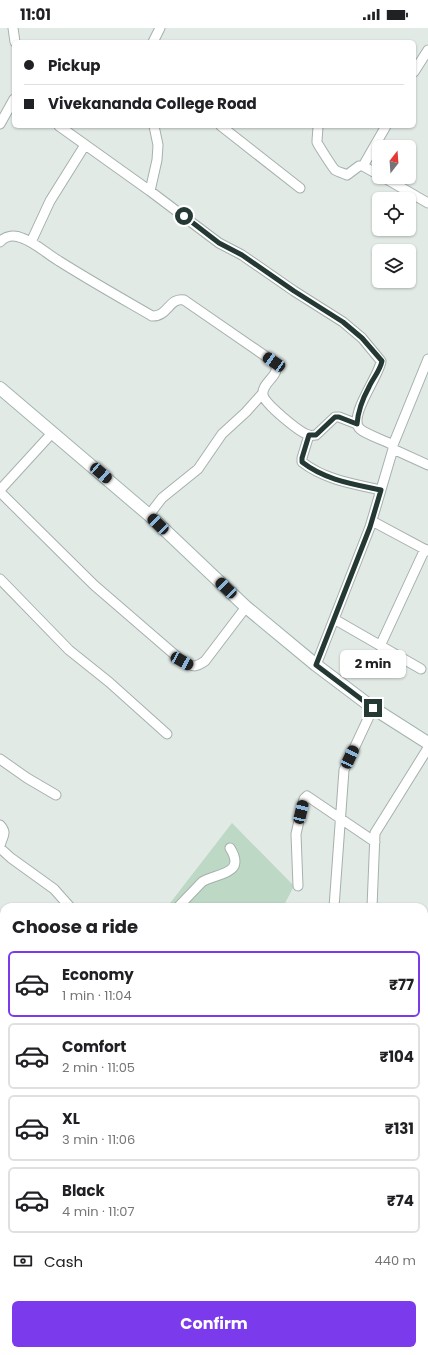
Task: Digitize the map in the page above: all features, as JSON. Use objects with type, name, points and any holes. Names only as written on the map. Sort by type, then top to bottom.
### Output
[{"type":"street","points":[[13,28],[14,40]]},
{"type":"street","points":[[154,40],[160,28]]},
{"type":"street","points":[[416,69],[428,50]]},
{"type":"street","points":[[0,124],[12,103]]},
{"type":"street","points":[[62,128],[150,191],[219,243],[242,255],[294,291],[343,322],[362,338],[382,361],[381,368],[368,388],[357,416],[357,424]]},
{"type":"street","points":[[150,191],[157,160],[158,145],[154,128]]},
{"type":"street","points":[[224,128],[300,188]]},
{"type":"street","points":[[318,128],[317,142],[319,147],[326,154],[336,171],[347,175],[359,166],[363,166],[372,170]]},
{"type":"street","points":[[363,166],[385,128]]},
{"type":"street","points":[[31,242],[50,201],[85,145]]},
{"type":"street","points":[[395,184],[428,204]]},
{"type":"street","points":[[0,242],[8,236],[21,238],[31,242],[59,261],[152,316],[162,314],[175,301],[179,299],[184,300],[274,362],[277,369],[275,374],[264,386],[263,393],[265,399],[285,420],[302,432],[309,435],[316,435],[335,417],[339,417],[357,424],[359,428],[364,431],[428,465]]},
{"type":"street","points":[[316,665],[372,521],[393,447],[428,359]]},
{"type":"street","points":[[0,388],[149,515],[246,608],[316,665],[373,708],[428,743]]},
{"type":"street","points":[[149,515],[162,498],[198,469],[222,434],[246,412],[263,393]]},
{"type":"street","points":[[53,432],[0,491],[94,585],[182,661],[192,666],[198,666],[205,661],[246,608]]},
{"type":"street","points":[[309,435],[302,462],[338,480],[381,490]]},
{"type":"street","points":[[372,521],[427,550],[380,646]]},
{"type":"street","points":[[0,579],[69,650],[109,682],[167,734]]},
{"type":"street","points":[[334,619],[421,669]]},
{"type":"street","points":[[334,903],[344,770],[373,708]]},
{"type":"street","points":[[372,903],[375,833],[428,748]]},
{"type":"street","points":[[0,759],[27,778],[56,795]]},
{"type":"street","points":[[298,886],[296,834],[304,799],[307,796],[375,842]]},
{"type":"street","points":[[0,824],[5,833],[0,849],[54,889],[66,903]]},
{"type":"street","points":[[182,903],[202,882],[225,874],[234,866],[234,855],[230,848]]},
{"type":"green space","points":[[232,823],[294,886],[285,903],[170,903]]},
{"type":"route","points":[[184,216],[219,243],[242,255],[294,291],[343,322],[362,338],[382,361],[381,368],[368,388],[357,416],[357,424],[339,417],[335,417],[316,435],[309,435],[302,458],[302,462],[307,466],[327,476],[381,490],[370,527],[316,665],[373,708]]}]
